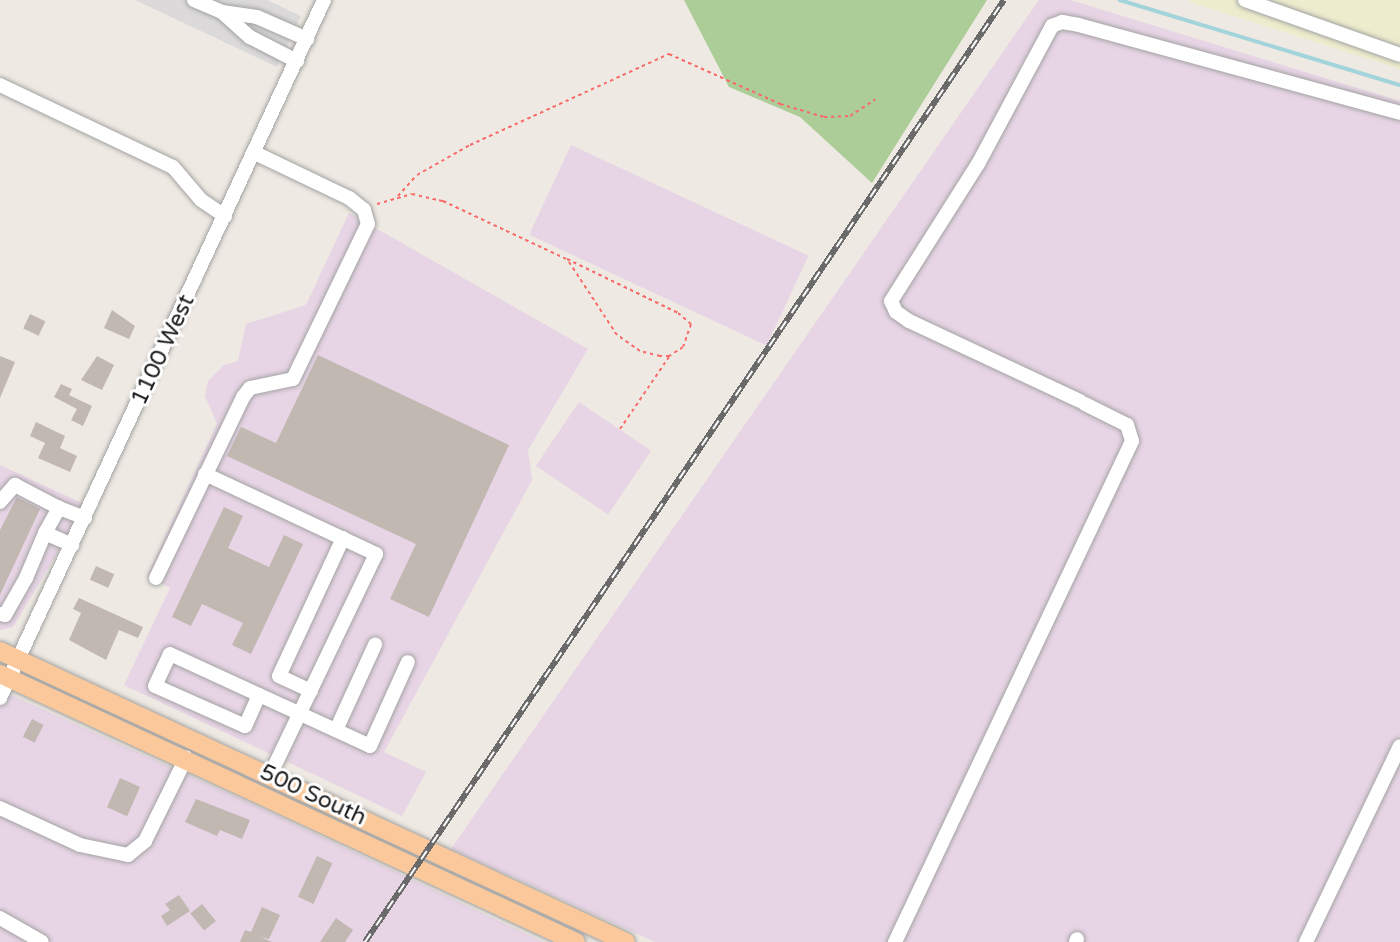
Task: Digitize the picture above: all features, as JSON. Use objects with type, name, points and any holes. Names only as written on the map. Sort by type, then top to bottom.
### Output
[{"type":"main road","name":"500 South","points":[[0,650],[626,942]]},
{"type":"main road","name":"500 South","points":[[5,676],[186,758],[576,942]]},
{"type":"street","points":[[194,0],[222,12],[257,18],[307,39]]},
{"type":"street","name":"1100 West","points":[[0,698],[5,676],[19,659],[324,0]]},
{"type":"street","points":[[1245,0],[1400,55]]},
{"type":"street","points":[[222,12],[250,37],[298,61]]},
{"type":"street","points":[[895,942],[1132,441],[1127,425],[909,321],[896,312],[891,301],[974,171],[1052,26],[1062,22],[1079,25],[1400,113]]},
{"type":"street","points":[[0,85],[173,167],[201,200],[225,216]]},
{"type":"street","points":[[156,578],[205,474],[250,388],[293,379],[366,231],[364,210],[349,198],[255,153]]},
{"type":"street","points":[[205,474],[376,554],[270,775]]},
{"type":"street","points":[[0,502],[15,485],[85,518]]},
{"type":"street","points":[[0,614],[5,615],[26,578],[59,508]]},
{"type":"street","points":[[45,533],[72,545]]},
{"type":"street","points":[[311,691],[279,676],[343,538]]},
{"type":"street","points":[[336,730],[375,645]]},
{"type":"street","points":[[259,695],[245,726],[155,686],[170,654],[370,746],[408,662]]},
{"type":"street","points":[[1306,942],[1400,746]]},
{"type":"street","points":[[0,808],[80,845],[128,855],[145,841],[186,758]]},
{"type":"street","points":[[0,918],[42,942]]},
{"type":"path","points":[[364,210],[398,196],[417,175],[470,145],[669,54],[780,104],[824,117],[850,116],[876,100]]},
{"type":"path","points":[[398,196],[443,201],[678,313],[691,324],[684,348],[669,356],[620,429]]},
{"type":"path","points":[[566,259],[617,335],[640,351],[669,356]]},
{"type":"shaded area","points":[[135,0],[267,0],[301,16],[277,67]]},
{"type":"shaded area","points":[[1039,0],[1070,0],[1400,101],[1400,942],[655,942],[451,849]]},
{"type":"shaded area","points":[[571,145],[808,256],[767,345],[529,235]]},
{"type":"shaded area","points":[[349,213],[588,349],[528,450],[532,480],[384,752],[426,772],[402,816],[124,685],[170,588],[147,576],[217,424],[205,396],[208,381],[224,365],[238,361],[246,324],[306,305]]},
{"type":"shaded area","points":[[579,402],[651,451],[608,514],[536,466]]},
{"type":"shaded area","points":[[0,465],[86,505],[13,627],[0,630]]},
{"type":"shaded area","points":[[0,690],[272,813],[543,942],[0,942]]},
{"type":"green space","points":[[684,0],[987,0],[872,183],[800,117],[729,87]]},
{"type":"green space","points":[[1400,0],[1400,69],[1190,2]]},
{"type":"building","points":[[112,310],[135,326],[129,339],[104,328]]},
{"type":"building","points":[[30,314],[45,321],[39,336],[23,329]]},
{"type":"building","points":[[318,355],[509,445],[429,617],[390,599],[416,544],[227,456],[241,427],[276,443]]},
{"type":"building","points":[[0,356],[15,362],[0,398]]},
{"type":"building","points":[[97,356],[114,365],[102,390],[81,380]]},
{"type":"building","points":[[61,384],[72,389],[69,395],[92,406],[83,426],[71,420],[77,409],[54,397]]},
{"type":"building","points":[[36,422],[65,436],[60,448],[77,456],[70,472],[38,458],[45,443],[30,436]]},
{"type":"building","points":[[17,497],[40,509],[0,595],[0,530]]},
{"type":"building","points":[[224,507],[243,516],[228,548],[269,567],[284,535],[303,544],[251,654],[232,645],[243,623],[202,604],[191,626],[172,617]]},
{"type":"building","points":[[96,566],[114,574],[108,588],[90,580]]},
{"type":"building","points":[[79,598],[143,627],[138,638],[119,630],[106,660],[69,640],[81,613],[73,609]]},
{"type":"building","points":[[32,719],[44,725],[35,743],[23,737]]},
{"type":"building","points":[[120,778],[140,787],[127,816],[107,807]]},
{"type":"building","points":[[196,799],[250,820],[242,839],[220,830],[217,836],[185,822]]},
{"type":"building","points":[[317,856],[332,863],[313,904],[298,897]]},
{"type":"building","points":[[179,895],[190,911],[167,926],[161,916],[170,910],[165,904]]},
{"type":"building","points":[[202,904],[216,921],[204,931],[190,913]]},
{"type":"building","points":[[262,907],[280,915],[269,939],[261,937],[272,942],[240,942],[245,930],[251,932]]},
{"type":"building","points":[[336,918],[353,930],[345,942],[320,942]]},
{"type":"waterway","points":[[1120,0],[1400,85]]},
{"type":"railway","points":[[365,942],[1004,0]]}]
